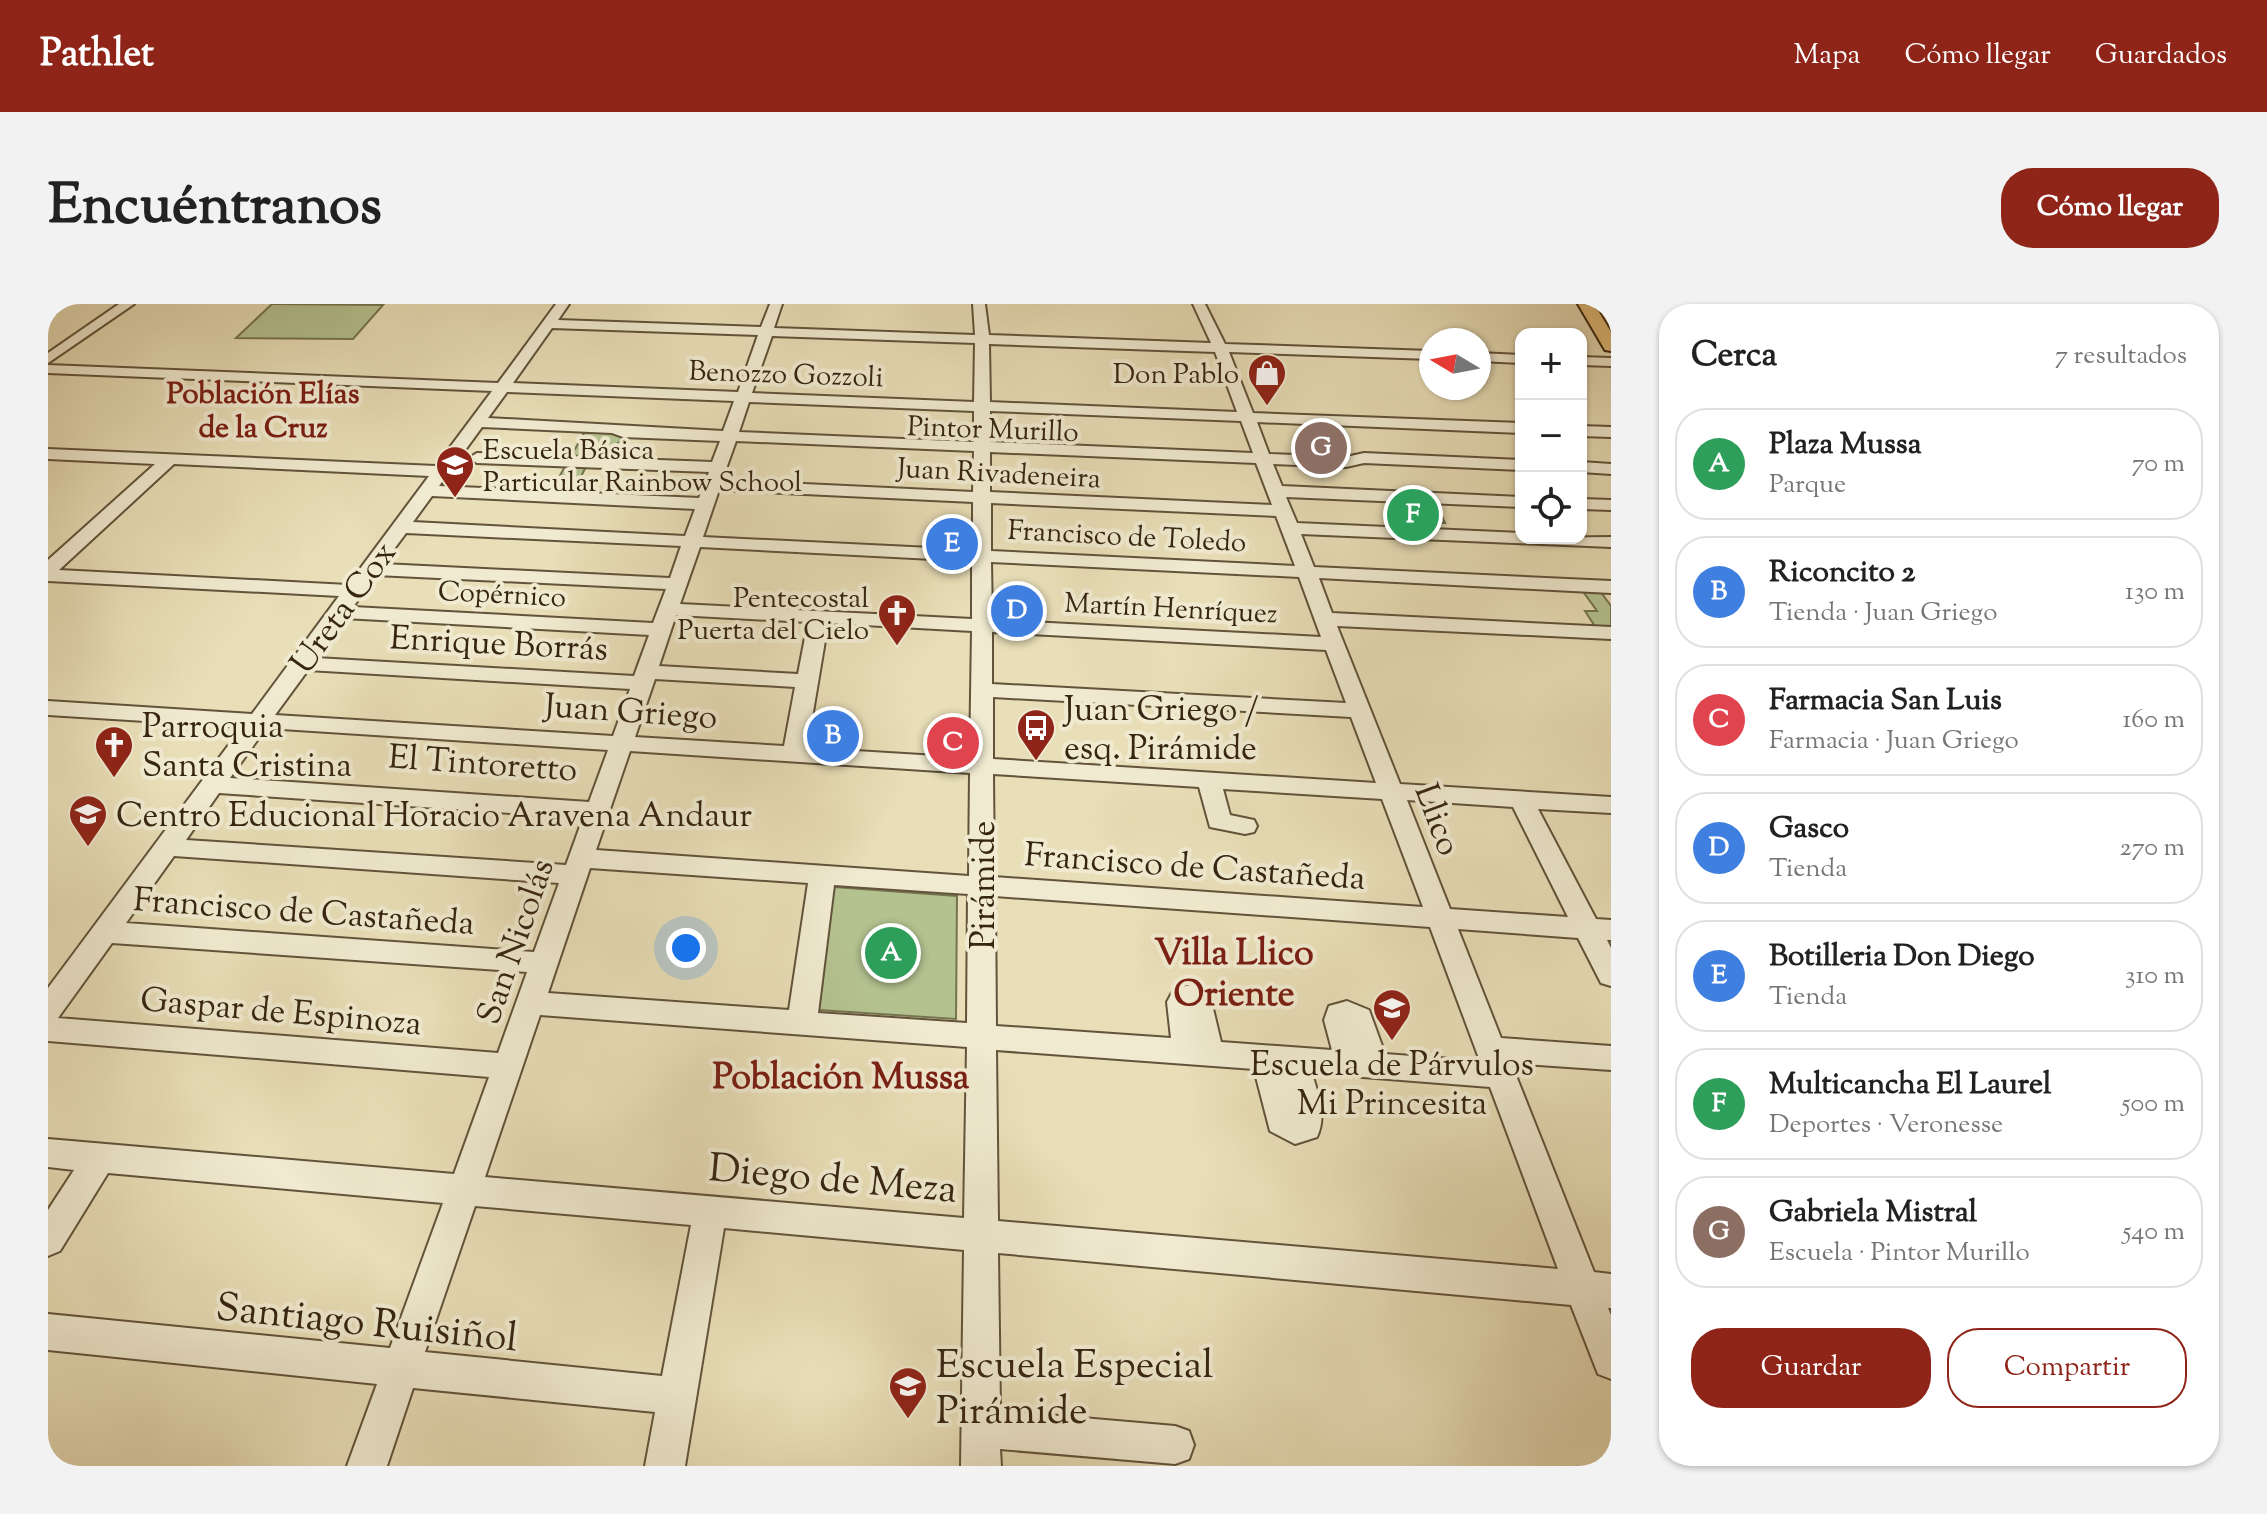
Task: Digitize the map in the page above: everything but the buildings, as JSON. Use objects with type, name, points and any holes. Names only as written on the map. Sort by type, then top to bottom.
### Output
[{"type":"main road","points":[[1586,304],[1611,346]]},
{"type":"street","points":[[48,359],[128,304]]},
{"type":"street","name":"Ureta Cox","points":[[48,1010],[476,422],[549,315],[563,304]]},
{"type":"street","name":"San Nicolás","points":[[367,1466],[776,304]]},
{"type":"street","name":"Pirámide","points":[[979,304],[982,450],[981,1466]]},
{"type":"street","name":"Llico","points":[[1199,304],[1221,348],[1496,1062],[1597,1289],[1611,1361]]},
{"type":"street","points":[[549,315],[768,332],[1419,355]]},
{"type":"street","points":[[1491,358],[1515,359]]},
{"type":"street","points":[[1587,361],[1611,362]]},
{"type":"street","name":"Benozzo Gozzoli","points":[[48,369],[1515,428]]},
{"type":"street","name":"Pintor Murillo","points":[[476,422],[615,428],[718,473],[982,450],[1353,467],[1346,462],[1364,458],[1515,465]]},
{"type":"street","points":[[1472,426],[1515,487]]},
{"type":"street","points":[[1587,431],[1611,432]]},
{"type":"street","points":[[574,493],[592,462],[626,435]]},
{"type":"street","points":[[48,454],[440,471]]},
{"type":"street","points":[[478,456],[718,473]]},
{"type":"street","points":[[48,572],[170,459]]},
{"type":"street","points":[[1587,467],[1611,469]]},
{"type":"street","points":[[427,489],[718,473]]},
{"type":"street","points":[[427,489],[574,493],[718,473]]},
{"type":"street","name":"Juan Rivadeneira","points":[[718,473],[982,497],[1283,510]]},
{"type":"street","points":[[1283,510],[1515,502]]},
{"type":"street","points":[[1587,504],[1611,505]]},
{"type":"street","points":[[1283,510],[1515,535]]},
{"type":"street","name":"Francisco de Toledo","points":[[400,527],[1611,587]]},
{"type":"street","points":[[1587,541],[1611,542]]},
{"type":"street","points":[[1556,544],[1585,585]]},
{"type":"street","points":[[370,569],[670,608]]},
{"type":"street","points":[[48,572],[354,591]]},
{"type":"street","name":"Copérnico","points":[[338,612],[670,608]]},
{"type":"street","name":"Martín Henríquez","points":[[670,608],[1335,644]]},
{"type":"street","points":[[794,754],[819,617]]},
{"type":"street","points":[[1325,619],[1611,633]]},
{"type":"street","name":"Enrique Borrás","points":[[304,660],[646,677],[807,681]]},
{"type":"street","points":[[982,690],[1361,711]]},
{"type":"street","name":"Juan Griego","points":[[48,708],[1611,805]]},
{"type":"street","points":[[1209,779],[1219,821],[1245,826]]},
{"type":"street","name":"El Tintoretto","points":[[215,782],[600,808]]},
{"type":"street","points":[[1521,799],[1599,929],[1611,975]]},
{"type":"street","name":"Francisco de Castañeda","points":[[167,847],[822,875],[1599,929]]},
{"type":"street","points":[[802,1023],[822,875]]},
{"type":"street","name":"Francisco de Castañeda","points":[[106,932],[545,963]]},
{"type":"street","points":[[531,1003],[1362,1065],[1611,1058]]},
{"type":"street","name":"Gaspar de Espinoza","points":[[48,1029],[508,1066]]},
{"type":"street","name":"Diego de Meza","points":[[48,1153],[1597,1289]]},
{"type":"street","points":[[48,1240],[100,1157]]},
{"type":"street","points":[[665,1466],[710,1210]]},
{"type":"street","name":"Santiago Ruisiñol","points":[[48,1332],[678,1396]]},
{"type":"street","points":[[981,1428],[1175,1445]]},
{"type":"green space","points":[[272,304],[383,305],[353,339],[236,338]]},
{"type":"green space","points":[[587,428],[616,429],[626,438],[589,461],[573,492],[551,491]]},
{"type":"green space","points":[[1386,507],[1439,510],[1445,523],[1392,520]]},
{"type":"green space","points":[[1582,590],[1600,591],[1611,606],[1611,629],[1596,628],[1585,611],[1597,611]]},
{"type":"green space","points":[[834,887],[957,896],[956,1019],[819,1010]]},
{"type":"place","name":"Don Pablo","points":[[1267,407]]},
{"type":"place","name":"Gabriela Mistral","points":[[1321,448]]},
{"type":"place","name":"Escuela Básica Particular Rainbow School","points":[[455,499]]},
{"type":"place","name":"Multicancha El Laurel","points":[[1413,515]]},
{"type":"place","name":"Botilleria Don Diego","points":[[952,544]]},
{"type":"place","name":"Gasco","points":[[1017,611]]},
{"type":"place","name":"Pentecostal Puerta del Cielo","points":[[897,647]]},
{"type":"place","name":"Riconcito 2","points":[[833,736]]},
{"type":"place","name":"Farmacia San Luis","points":[[953,743]]},
{"type":"place","name":"Juan Griego / esq. Pirámide","points":[[1036,762]]},
{"type":"place","name":"Parroquia Santa Cristina","points":[[114,779]]},
{"type":"place","name":"Centro Educional Horacio Aravena Andaur","points":[[88,848]]},
{"type":"place","name":"Plaza Mussa","points":[[891,953]]},
{"type":"place","name":"Escuela de Párvulos Mi Princesita","points":[[1392,1042]]},
{"type":"place","name":"Escuela Especial Pirámide","points":[[908,1420]]},
{"type":"district","name":"Población Elías de la Cruz","points":[[263,410]]},
{"type":"district","name":"Villa Llico Oriente","points":[[1234,972]]},
{"type":"district","name":"Población Mussa","points":[[841,1075]]}]
